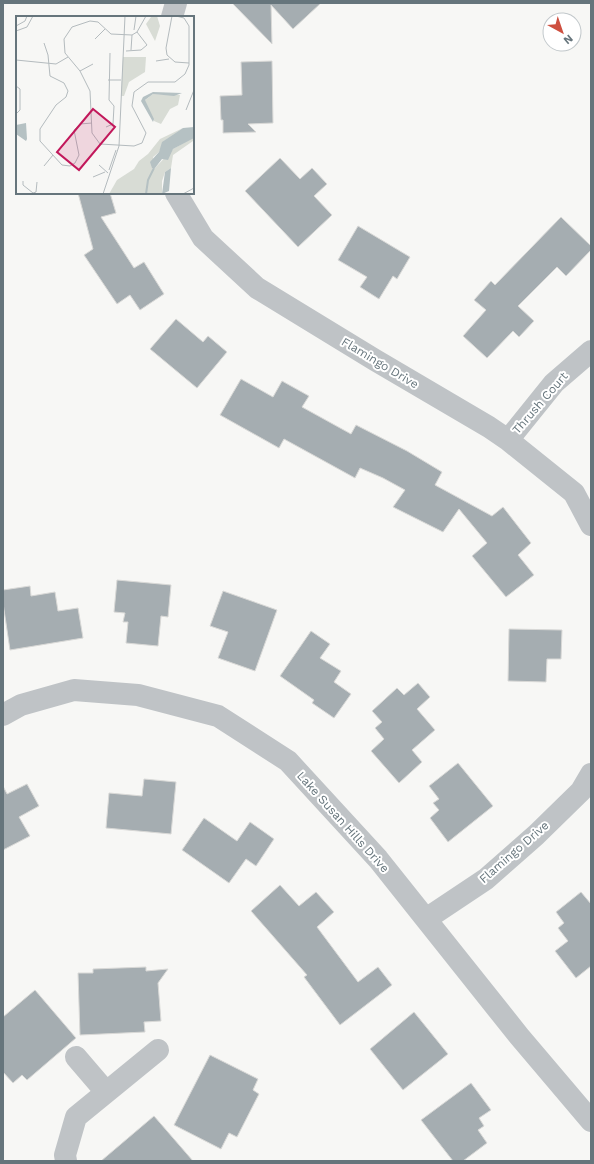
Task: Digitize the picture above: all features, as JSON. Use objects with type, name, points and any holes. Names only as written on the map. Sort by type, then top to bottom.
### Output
[{"type":"street","points":[[172,16],[176,3]]},
{"type":"street","name":"Flamingo Drive","points":[[177,194],[203,238],[257,288],[508,440],[574,493],[591,526]]},
{"type":"street","name":"Thrush Court","points":[[508,440],[554,383],[591,350]]},
{"type":"street","name":"Lake Susan Hills Drive","points":[[3,715],[21,705],[74,690],[138,696],[218,716],[288,762],[378,859],[519,1036],[591,1120]]},
{"type":"street","name":"Flamingo Drive","points":[[426,919],[492,874],[581,791],[591,774]]},
{"type":"street","points":[[66,1161],[65,1155],[76,1117],[158,1050]]},
{"type":"street","points":[[76,1056],[106,1092]]},
{"type":"building","points":[[232,3],[321,3],[293,29],[271,5],[272,44]]},
{"type":"building","points":[[272,61],[273,123],[248,124],[256,132],[223,133],[220,96],[242,95],[241,62]]},
{"type":"building","points":[[280,158],[300,179],[312,168],[327,184],[314,196],[332,215],[298,247],[245,191]]},
{"type":"building","points":[[78,194],[110,194],[116,213],[101,217],[134,268],[144,262],[164,294],[140,310],[130,295],[117,304],[84,255],[93,249]]},
{"type":"building","points":[[561,217],[591,246],[591,250],[566,276],[557,267],[518,306],[534,321],[519,337],[513,331],[487,358],[463,336],[486,310],[474,300],[491,281],[495,285]]},
{"type":"building","points":[[358,226],[410,257],[397,279],[393,276],[379,299],[360,287],[367,277],[338,260]]},
{"type":"building","points":[[176,319],[203,342],[208,336],[227,352],[197,388],[150,349]]},
{"type":"building","points":[[241,379],[273,397],[282,381],[309,396],[302,407],[351,434],[356,425],[407,451],[442,472],[435,485],[492,516],[503,507],[531,543],[518,555],[534,575],[506,597],[472,556],[487,543],[459,509],[443,532],[393,507],[405,490],[383,478],[360,468],[355,478],[284,439],[279,448],[220,415]]},
{"type":"building","points":[[117,580],[171,585],[168,617],[161,616],[158,646],[126,643],[128,622],[123,622],[125,613],[114,612]]},
{"type":"building","points":[[30,586],[31,596],[55,592],[58,611],[78,608],[83,638],[10,650],[3,603],[3,590]]},
{"type":"building","points":[[223,591],[277,610],[255,671],[218,658],[228,632],[210,626]]},
{"type":"building","points":[[509,629],[562,630],[561,659],[547,659],[546,682],[508,681]]},
{"type":"building","points":[[311,631],[330,644],[320,658],[341,671],[334,682],[351,694],[334,718],[312,703],[314,700],[280,676]]},
{"type":"building","points":[[418,683],[430,697],[417,709],[435,730],[412,750],[422,762],[399,783],[371,751],[384,739],[375,728],[382,722],[372,711],[397,688],[404,695]]},
{"type":"building","points":[[458,763],[493,806],[448,842],[430,818],[439,810],[433,803],[439,799],[429,786]]},
{"type":"building","points":[[144,779],[176,782],[171,834],[106,828],[109,793],[142,796]]},
{"type":"building","points":[[27,784],[39,806],[19,817],[30,836],[3,850],[3,786],[7,794]]},
{"type":"building","points":[[204,818],[237,841],[250,822],[274,839],[256,866],[246,859],[229,883],[182,850]]},
{"type":"building","points":[[280,885],[299,906],[316,892],[334,912],[317,927],[358,982],[378,967],[392,985],[340,1025],[304,977],[307,975],[251,911]]},
{"type":"building","points":[[581,892],[591,904],[591,966],[576,978],[555,951],[568,941],[558,928],[564,923],[556,912]]},
{"type":"building","points":[[146,967],[146,971],[168,969],[158,983],[161,1021],[144,1022],[145,1032],[80,1035],[78,973],[93,973],[93,969]]},
{"type":"building","points":[[35,990],[76,1038],[27,1080],[22,1075],[13,1083],[3,1072],[3,1017]]},
{"type":"building","points":[[414,1012],[448,1054],[403,1090],[370,1049]]},
{"type":"building","points":[[210,1055],[258,1079],[253,1090],[259,1094],[237,1137],[229,1133],[221,1149],[174,1125]]},
{"type":"building","points":[[471,1083],[491,1110],[479,1118],[484,1126],[478,1130],[487,1143],[463,1161],[453,1161],[421,1120]]},
{"type":"building","points":[[154,1116],[193,1161],[101,1161]]}]
